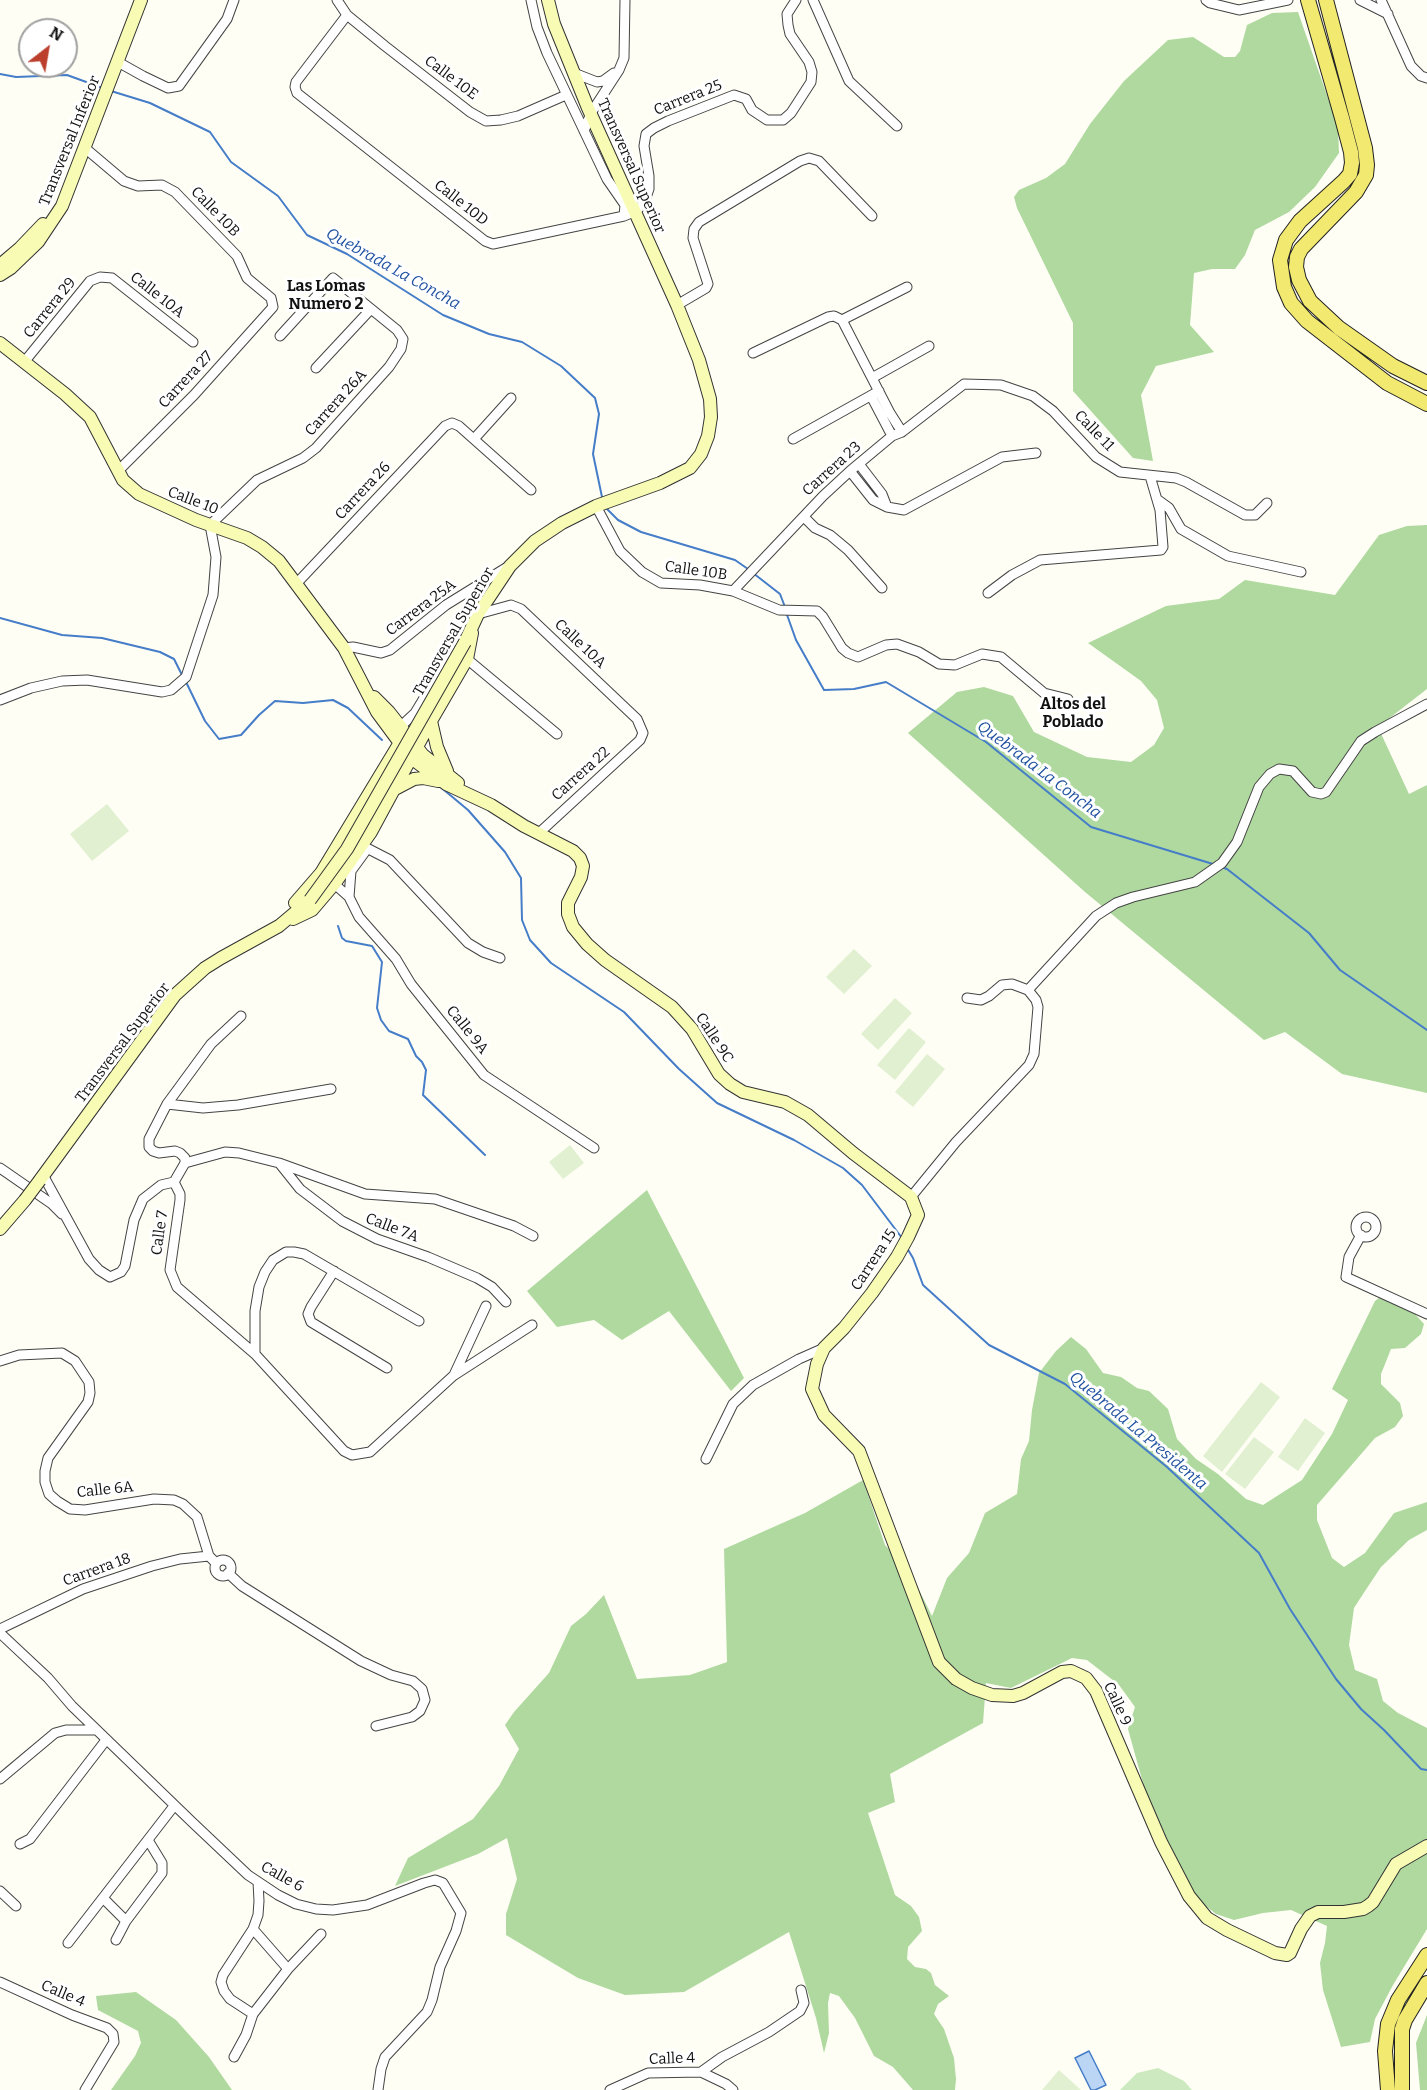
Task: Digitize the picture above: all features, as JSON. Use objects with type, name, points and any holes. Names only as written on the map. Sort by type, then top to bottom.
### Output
[{"type":"main road","name":"Transversal Inferior","points":[[0,275],[11,268],[38,242],[60,210],[141,0]]},
{"type":"main road","name":"Transversal Superior","points":[[0,1229],[25,1200],[176,995],[221,958],[279,926],[310,900],[347,849],[462,641],[510,566],[535,542],[562,523],[601,504],[660,483],[690,468],[701,454],[708,436],[711,417],[710,399],[699,360],[574,73],[550,12],[548,0]]},
{"type":"main road","points":[[1308,0],[1342,117],[1352,163],[1350,174],[1300,221],[1286,240],[1280,260],[1284,286],[1291,303],[1307,321],[1387,383],[1427,404]]},
{"type":"main road","points":[[1326,0],[1365,148],[1367,165],[1366,175],[1356,192],[1301,249],[1296,267],[1299,280],[1310,301],[1339,328],[1393,366],[1427,383]]},
{"type":"main road","points":[[0,265],[20,248],[47,219],[60,210]]},
{"type":"main road","points":[[0,257],[20,248]]},
{"type":"main road","name":"Calle 10","points":[[0,343],[25,361],[90,417],[123,480],[138,494],[240,536],[262,547],[279,561],[344,648],[377,712],[399,744],[448,780],[573,851],[580,858],[583,866],[581,877],[568,903],[568,914]]},
{"type":"main road","points":[[279,926],[290,909],[321,873],[356,841],[371,832],[457,677],[471,663],[477,617]]},
{"type":"main road","name":"Calle 10","points":[[368,692],[389,712],[414,753]]},
{"type":"main road","points":[[394,790],[414,779],[448,780],[431,721]]},
{"type":"main road","points":[[279,926],[312,910],[335,883],[356,841],[360,810],[399,744]]},
{"type":"main road","name":"Calle 9C","points":[[568,914],[573,927],[587,944],[617,969],[660,997],[684,1019],[719,1074],[730,1084],[757,1096],[785,1102],[808,1115],[910,1197]]},
{"type":"main road","name":"Carrera 15","points":[[824,1348],[844,1328],[897,1257],[918,1215],[910,1197]]},
{"type":"main road","name":"Calle 9","points":[[824,1348],[817,1364],[812,1389],[824,1414],[859,1451],[939,1662],[956,1679],[992,1695],[1012,1696],[1023,1693],[1062,1672],[1071,1671],[1086,1678],[1096,1691],[1180,1882],[1207,1918],[1267,1949],[1287,1954],[1292,1950],[1301,1929],[1310,1916],[1327,1911],[1344,1912],[1363,1909],[1373,1902],[1396,1864],[1427,1846]]},
{"type":"main road","points":[[1388,2090],[1385,2051],[1388,2024],[1398,2000],[1427,1955]]},
{"type":"main road","points":[[1402,2090],[1402,2029],[1410,2010],[1427,1983]]},
{"type":"street","points":[[118,62],[168,88],[179,86],[227,19],[234,0]]},
{"type":"street","name":"Calle 10E","points":[[337,0],[347,15],[470,112],[486,121],[518,116],[566,94]]},
{"type":"street","points":[[531,0],[537,27],[566,94],[607,179],[625,205],[624,216]]},
{"type":"street","points":[[584,131],[591,113],[619,70],[624,58],[625,0]]},
{"type":"street","name":"Carrera 25","points":[[636,211],[644,203],[649,189],[650,176],[644,146],[646,134],[654,128],[734,95],[746,99],[752,110],[767,120],[783,120],[791,114],[811,82],[812,72],[809,62],[790,34],[788,25],[787,14],[796,0]]},
{"type":"street","points":[[813,0],[849,81],[897,126]]},
{"type":"street","points":[[1208,2],[1239,10],[1288,0]]},
{"type":"street","points":[[1360,0],[1389,14]]},
{"type":"street","points":[[1382,0],[1411,66],[1421,76],[1427,78]]},
{"type":"street","name":"Calle 10D","points":[[347,15],[297,82],[295,87],[297,93],[485,241],[493,244],[502,243],[624,216],[636,211]]},
{"type":"street","points":[[574,73],[597,82],[603,81],[619,70]]},
{"type":"street","name":"Calle 10B","points":[[85,148],[124,181],[138,186],[162,185],[175,192],[237,256],[247,278],[271,298],[273,307]]},
{"type":"street","points":[[677,305],[706,288],[708,284],[693,238],[694,229],[699,222],[800,161],[809,158],[819,161],[872,216]]},
{"type":"street","name":"Calle 10A","points":[[100,277],[112,278],[193,342]]},
{"type":"street","name":"Carrera 29","points":[[25,361],[90,281],[100,277]]},
{"type":"street","points":[[280,336],[333,278],[371,309],[316,368]]},
{"type":"street","points":[[842,320],[907,287]]},
{"type":"street","name":"Carrera 27","points":[[118,471],[194,395],[273,307]]},
{"type":"street","name":"Carrera 26A","points":[[210,525],[257,480],[303,458],[316,448],[389,367],[401,349],[403,339],[397,330],[371,309]]},
{"type":"street","points":[[753,353],[828,317],[834,316],[842,320],[872,378],[875,394],[892,436]]},
{"type":"street","points":[[872,378],[929,346]]},
{"type":"street","name":"Carrera 23","points":[[733,591],[850,471],[892,436],[902,432],[964,384]]},
{"type":"street","name":"Calle 11","points":[[964,384],[1001,385],[1033,396],[1053,411],[1087,449],[1106,465],[1120,472],[1176,478],[1245,515],[1255,514],[1267,503]]},
{"type":"street","points":[[875,394],[902,432]]},
{"type":"street","points":[[793,439],[875,394]]},
{"type":"street","points":[[512,398],[474,439],[531,490]]},
{"type":"street","name":"Carrera 26","points":[[297,583],[445,426],[452,423],[459,426],[474,439]]},
{"type":"street","points":[[850,471],[873,500],[887,507],[904,510],[1002,457],[1036,453]]},
{"type":"street","points":[[859,464],[882,494],[887,507]]},
{"type":"street","points":[[988,593],[1012,575],[1040,560],[1161,549],[1163,546],[1158,500],[1150,477]]},
{"type":"street","points":[[1158,500],[1169,508],[1172,517],[1181,529],[1228,555],[1301,572]]},
{"type":"street","name":"Calle 10B","points":[[601,504],[620,551],[642,572],[661,583],[700,585],[733,591],[779,610],[817,611],[823,616],[842,648],[858,657],[886,645],[897,644],[919,652],[939,664],[955,666],[982,654],[1001,657],[1044,693],[1068,699]]},
{"type":"street","points":[[804,517],[815,528],[830,535],[848,550],[882,588]]},
{"type":"street","points":[[0,700],[31,688],[62,681],[87,680],[162,692],[171,690],[183,680],[213,595],[216,557],[210,525]]},
{"type":"street","name":"Carrera 25A","points":[[344,648],[353,647],[381,653],[390,650],[446,606],[510,566]]},
{"type":"street","name":"Calle 10A","points":[[477,617],[511,605],[521,609],[637,719],[643,737]]},
{"type":"street","points":[[400,727],[415,713],[462,641]]},
{"type":"street","points":[[471,663],[557,734]]},
{"type":"street","points":[[1028,990],[1096,916],[1116,903],[1133,897],[1195,882],[1222,863],[1237,842],[1259,787],[1270,774],[1279,769],[1293,771],[1312,792],[1321,794],[1326,792],[1361,741],[1427,704]]},
{"type":"street","name":"Carrera 22","points":[[539,833],[643,737]]},
{"type":"street","points":[[349,897],[356,841],[390,860],[468,943],[500,958]]},
{"type":"street","name":"Calle 9A","points":[[321,873],[349,897],[359,917],[396,959],[411,984],[484,1075],[594,1148]]},
{"type":"street","points":[[910,1197],[956,1142],[1029,1065],[1034,1054],[1038,1007],[1036,999],[1028,990],[1012,984],[1002,985],[981,1000],[968,998]]},
{"type":"street","points":[[174,1182],[185,1163],[185,1158],[174,1152],[159,1153],[149,1147],[148,1139],[167,1104],[210,1044],[241,1016]]},
{"type":"street","points":[[167,1104],[203,1108],[238,1105],[331,1089]]},
{"type":"street","points":[[185,1163],[225,1152],[239,1153],[279,1163],[365,1194],[435,1199],[514,1226],[533,1236]]},
{"type":"street","name":"Calle 7A","points":[[279,1163],[300,1189],[342,1221],[370,1236],[477,1278],[492,1287],[506,1302]]},
{"type":"street","name":"Calle 7","points":[[0,1167],[52,1204],[68,1220]]},
{"type":"street","name":"Calle 7","points":[[42,1177],[89,1259],[106,1276],[114,1277],[125,1266],[134,1220],[142,1199],[161,1185],[174,1182],[180,1194],[180,1200],[170,1270],[177,1287],[255,1354],[344,1451],[352,1455],[370,1452],[453,1376]]},
{"type":"street","points":[[1361,1235],[1349,1257],[1346,1277],[1427,1314]]},
{"type":"street","points":[[255,1354],[256,1299],[265,1272],[273,1260],[282,1254],[294,1252],[304,1254],[419,1321]]},
{"type":"street","points":[[334,1271],[311,1307],[309,1314],[311,1322],[387,1368]]},
{"type":"street","points":[[453,1376],[486,1306]]},
{"type":"street","points":[[453,1376],[532,1325]]},
{"type":"street","name":"Carrera 15","points":[[706,1460],[733,1404],[746,1391],[789,1364],[824,1348]]},
{"type":"street","name":"Calle 6A","points":[[0,1362],[19,1355],[62,1353],[75,1361],[89,1382],[88,1402],[48,1458],[45,1482],[49,1494],[70,1509],[85,1510],[154,1499],[174,1500],[183,1504],[197,1517],[213,1560]]},
{"type":"street","name":"Carrera 18","points":[[0,1629],[83,1589],[152,1566],[180,1559],[213,1560]]},
{"type":"street","points":[[213,1560],[228,1562],[230,1566],[228,1573],[242,1586],[361,1661],[392,1675],[413,1681],[422,1689],[425,1700],[420,1711],[412,1717],[376,1726]]},
{"type":"street","name":"Calle 6","points":[[0,1634],[48,1678],[106,1740],[248,1875],[296,1904],[333,1910],[367,1905],[435,1880],[443,1883],[461,1913],[456,1931],[440,1967],[427,2012],[385,2057],[378,2090]]},
{"type":"street","points":[[0,1779],[55,1733],[66,1730],[96,1730]]},
{"type":"street","points":[[20,1845],[30,1839],[106,1740]]},
{"type":"street","points":[[69,1943],[174,1806]]},
{"type":"street","points":[[116,1940],[126,1921],[162,1873],[162,1863],[148,1840]]},
{"type":"street","points":[[253,2014],[230,1999],[221,1982],[223,1975],[253,1929],[260,1901],[258,1882]]},
{"type":"street","points":[[0,1891],[16,1906]]},
{"type":"street","points":[[103,1898],[126,1921]]},
{"type":"street","points":[[253,1929],[288,1969]]},
{"type":"street","points":[[234,2057],[246,2036],[253,2014],[288,1969],[321,1934]]},
{"type":"street","name":"Calle 4","points":[[0,1982],[72,2015],[107,2028],[113,2034],[114,2042],[85,2090]]},
{"type":"street","points":[[701,2072],[800,2011],[804,2003],[801,1990]]},
{"type":"street","name":"Calle 4","points":[[610,2090],[648,2073],[701,2072],[733,2090]]},
{"type":"green space","points":[[1298,12],[1338,127],[1339,153],[1315,187],[1289,212],[1255,230],[1245,255],[1235,269],[1212,269],[1194,273],[1190,325],[1214,352],[1156,366],[1141,395],[1153,461],[1133,458],[1073,391],[1073,323],[1017,208],[1014,197],[1019,190],[1046,178],[1065,164],[1090,124],[1124,81],[1168,40],[1193,37],[1224,57],[1235,57],[1240,51],[1247,25],[1272,13]]},
{"type":"green space","points":[[1427,525],[1427,689],[1378,727],[1409,794],[1427,785],[1427,1093],[1342,1074],[1285,1032],[1264,1040],[1085,892],[908,733],[957,692],[984,687],[1013,696],[1034,732],[1087,757],[1131,762],[1154,745],[1164,728],[1157,700],[1141,681],[1088,643],[1166,606],[1219,599],[1245,580],[1335,595],[1379,535],[1407,526]]},
{"type":"green space","points":[[107,804],[129,831],[92,861],[70,834]]},
{"type":"green space","points":[[854,949],[872,966],[844,994],[826,977]]},
{"type":"green space","points":[[895,998],[912,1013],[878,1050],[861,1034]]},
{"type":"green space","points":[[909,1028],[926,1042],[895,1080],[877,1065]]},
{"type":"green space","points":[[927,1054],[945,1069],[913,1107],[895,1092]]},
{"type":"green space","points":[[570,1145],[584,1163],[563,1179],[549,1162]]},
{"type":"green space","points":[[647,1190],[744,1378],[731,1391],[669,1311],[622,1340],[594,1320],[557,1327],[527,1291]]},
{"type":"green space","points":[[1380,1297],[1415,1314],[1424,1324],[1421,1334],[1405,1348],[1391,1349],[1381,1374],[1381,1384],[1400,1403],[1403,1416],[1395,1427],[1375,1438],[1317,1505],[1317,1520],[1332,1558],[1344,1567],[1365,1553],[1394,1513],[1427,1502],[1427,1530],[1409,1540],[1381,1567],[1354,1608],[1349,1645],[1355,1670],[1377,1679],[1383,1701],[1398,1713],[1427,1728],[1427,1929],[1375,2019],[1370,2042],[1341,2047],[1323,1990],[1320,1963],[1327,1926],[1291,1910],[1263,1913],[1234,1920],[1216,1914],[1198,1900],[1161,1830],[1146,1794],[1128,1729],[1135,1707],[1119,1685],[1087,1660],[1072,1658],[1011,1688],[986,1683],[983,1723],[890,1774],[895,1802],[868,1813],[895,1895],[911,1906],[919,1917],[922,1931],[908,1947],[907,1959],[915,1967],[926,1969],[931,1973],[935,1985],[949,1996],[938,2004],[934,2014],[944,2029],[954,2058],[955,2090],[913,2090],[893,2067],[874,2056],[855,2018],[839,1996],[830,1993],[829,2033],[824,2053],[816,2018],[789,1932],[684,1992],[625,1995],[578,1978],[506,1935],[506,1914],[517,1879],[507,1838],[478,1854],[395,1886],[408,1858],[473,1819],[499,1786],[519,1749],[505,1725],[549,1673],[571,1626],[604,1595],[637,1679],[690,1675],[727,1662],[724,1549],[805,1513],[863,1480],[885,1545],[909,1570],[932,1616],[947,1578],[969,1553],[985,1513],[1017,1494],[1021,1459],[1029,1441],[1039,1373],[1056,1351],[1071,1337],[1086,1349],[1103,1373],[1121,1377],[1137,1388],[1149,1391],[1168,1409],[1177,1439],[1196,1459],[1218,1474],[1246,1499],[1263,1505],[1302,1480],[1332,1434],[1348,1400],[1332,1389],[1375,1301]]},
{"type":"green space","points":[[1261,1382],[1280,1397],[1222,1472],[1203,1456]]},
{"type":"green space","points":[[1305,1418],[1325,1433],[1298,1471],[1278,1457]]},
{"type":"green space","points":[[1254,1437],[1274,1452],[1245,1489],[1225,1474]]},
{"type":"green space","points":[[136,1992],[176,2020],[209,2057],[232,2090],[111,2090],[135,2056],[141,2043],[138,2031],[98,2010],[96,1996]]},
{"type":"green space","points":[[1427,2015],[1427,2090],[1420,2090],[1416,2043]]},
{"type":"green space","points":[[1158,2068],[1184,2081],[1192,2090],[1120,2090],[1137,2073]]},
{"type":"green space","points":[[1059,2070],[1081,2090],[1042,2090]]},
{"type":"water","points":[[1089,2051],[1106,2085],[1095,2090],[1091,2090],[1075,2058]]},
{"type":"waterway","name":"Quebrada La Concha","points":[[0,74],[16,77],[67,75],[100,87]]},
{"type":"waterway","name":"Quebrada La Concha","points":[[111,91],[150,103],[210,132],[231,162],[278,196],[307,235],[347,254],[443,315],[489,334],[522,342],[561,366],[595,398],[599,414],[593,454],[602,497]]},
{"type":"waterway","name":"Quebrada La Concha","points":[[605,507],[618,520],[641,532],[735,560],[748,569]]},
{"type":"waterway","name":"Quebrada La Concha","points":[[753,573],[780,594],[785,607]]},
{"type":"waterway","name":"Quebrada La Concha","points":[[786,612],[796,640],[824,690],[854,689],[886,682],[986,742],[1091,827],[1213,864]]},
{"type":"waterway","name":"Quebrada La Presidenta","points":[[0,618],[62,635],[102,638],[160,652],[174,659],[183,677]]},
{"type":"waterway","name":"Quebrada La Presidenta","points":[[186,682],[205,721],[219,739],[241,735],[275,701],[303,703],[333,700],[348,708],[382,740]]},
{"type":"waterway","name":"Quebrada La Presidenta","points":[[438,785],[468,810],[505,852],[521,878],[522,920],[530,940],[551,963],[624,1012],[679,1069],[717,1103],[794,1140],[843,1168],[862,1185],[902,1238]]},
{"type":"waterway","name":"Quebrada La Concha","points":[[1221,867],[1227,869],[1309,933],[1340,970],[1427,1030]]},
{"type":"waterway","points":[[338,926],[342,938],[346,941],[372,946],[382,962],[377,1008],[381,1020],[389,1031],[408,1039],[416,1056],[422,1062],[426,1070],[423,1095],[485,1155]]},
{"type":"waterway","name":"Quebrada La Presidenta","points":[[907,1248],[923,1285],[989,1345],[1065,1384],[1167,1467],[1259,1553],[1290,1609],[1336,1679],[1361,1709],[1421,1769],[1427,1770]]},
{"type":"district","name":"Las Lomas Numero 2","points":[[326,296]]},
{"type":"district","name":"Altos del Poblado","points":[[1073,714]]}]
